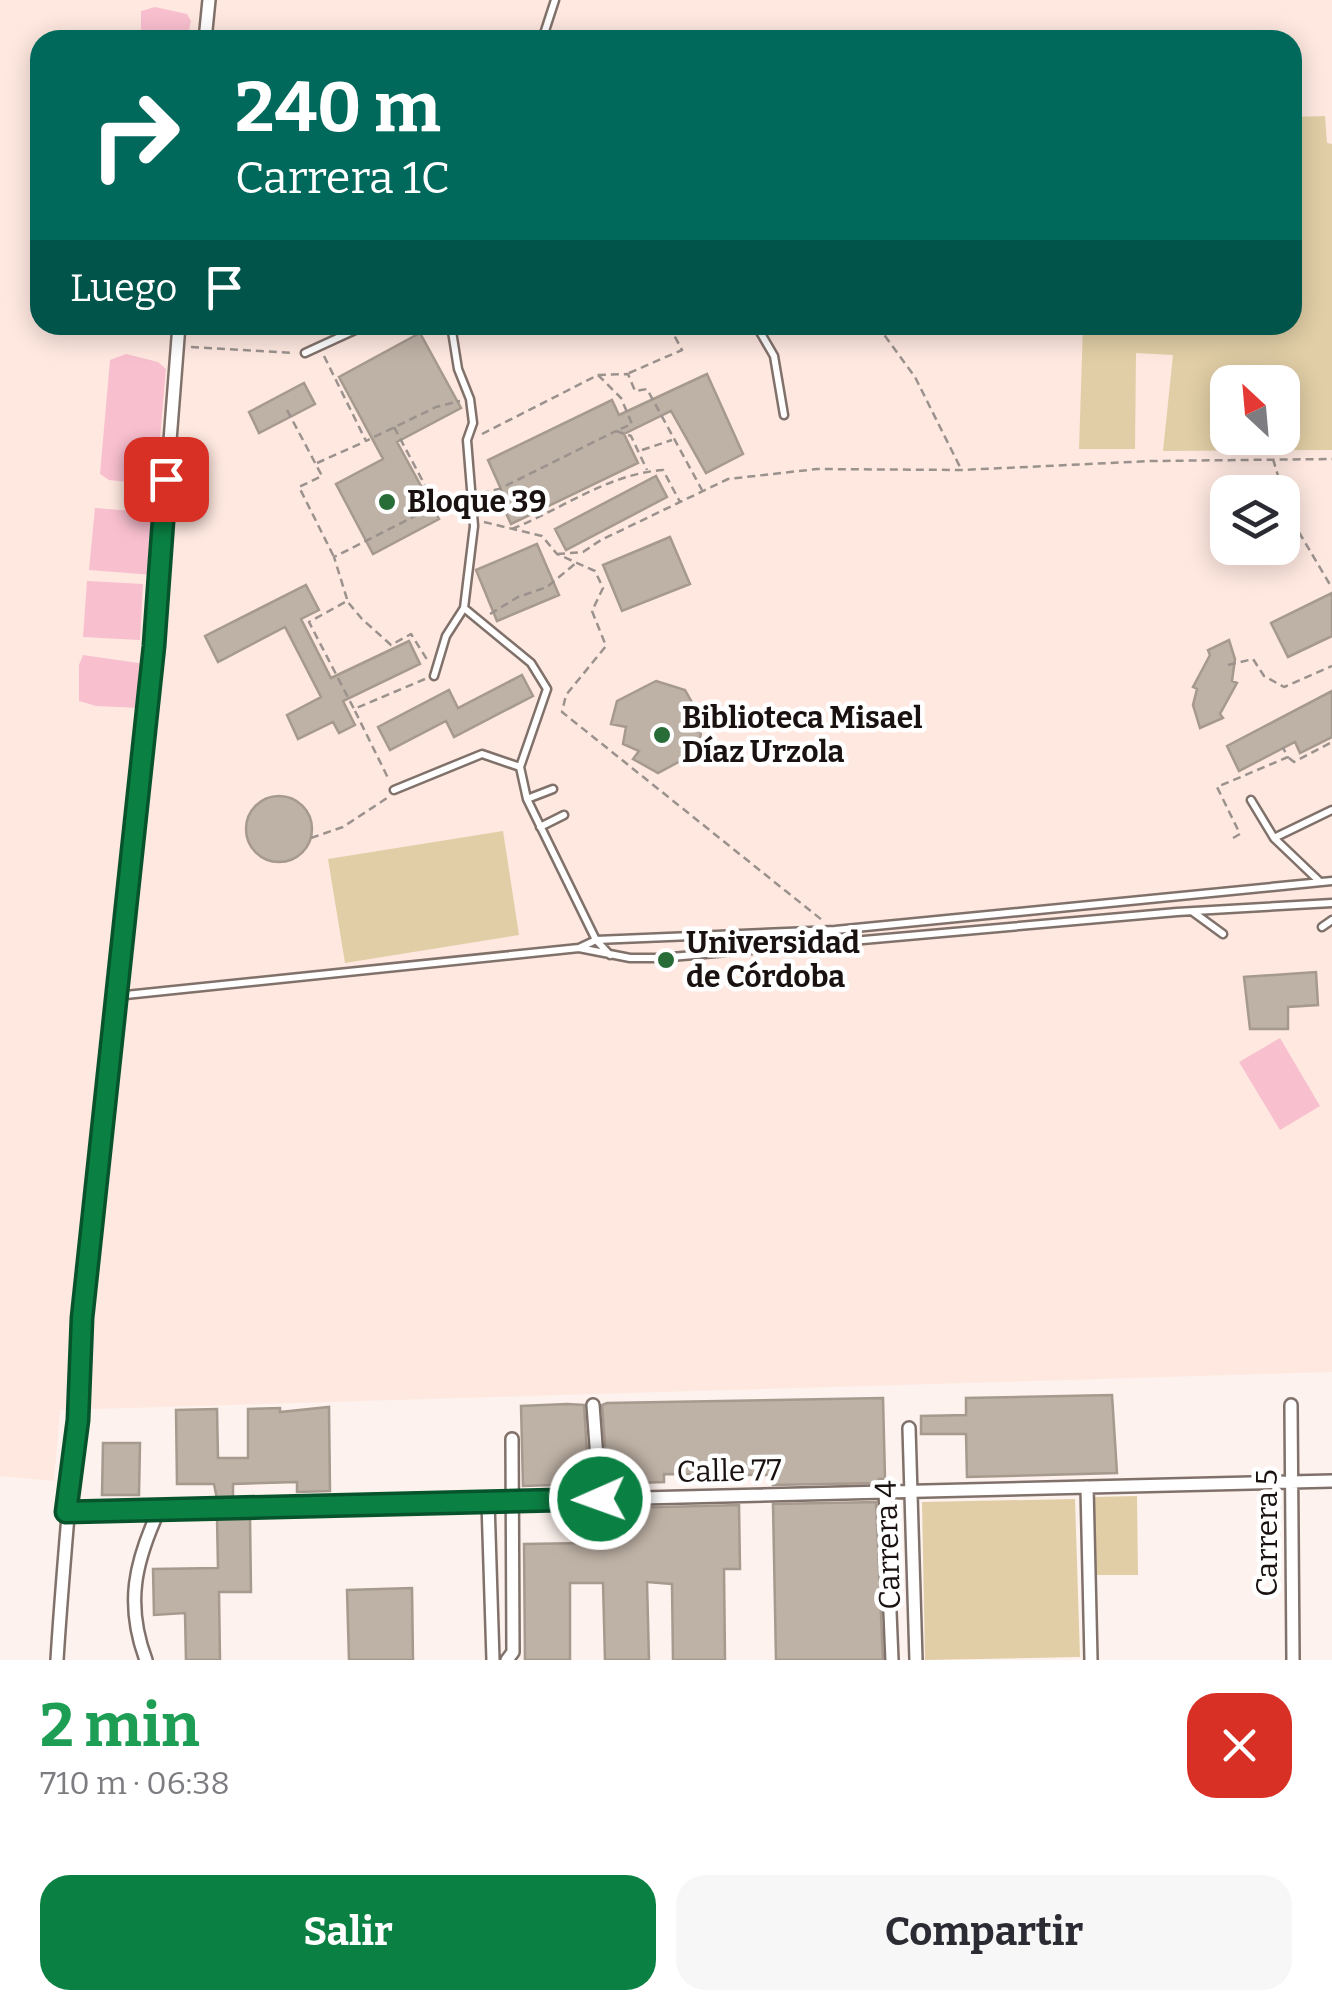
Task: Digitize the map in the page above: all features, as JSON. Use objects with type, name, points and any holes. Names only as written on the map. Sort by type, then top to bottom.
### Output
[{"type":"street","points":[[206,30],[209,0]]},
{"type":"street","points":[[57,1660],[66,1512],[78,1420],[82,1318],[154,646],[178,335]]},
{"type":"street","points":[[593,1405],[600,1499]]},
{"type":"street","name":"Carrera 5","points":[[1291,1405],[1292,1660]]},
{"type":"street","name":"Carrera 4","points":[[909,1428],[916,1660]]},
{"type":"street","points":[[507,1660],[513,1652],[512,1439]]},
{"type":"street","name":"Calle 77","points":[[66,1512],[1332,1481]]},
{"type":"street","points":[[1087,1487],[1090,1660]]},
{"type":"street","name":"Carrera 4","points":[[884,1492],[892,1660]]},
{"type":"street","points":[[488,1502],[493,1660]]},
{"type":"street","points":[[146,1660],[138,1637],[134,1594],[141,1550],[159,1510]]},
{"type":"lane","points":[[545,30],[555,0]]},
{"type":"lane","points":[[305,354],[344,335]]},
{"type":"lane","points":[[762,335],[774,356],[784,415]]},
{"type":"lane","points":[[434,676],[446,636],[464,608],[474,526],[467,440],[473,423],[452,337]]},
{"type":"lane","points":[[464,608],[531,663],[547,689],[520,767],[527,799],[596,940],[611,956]]},
{"type":"lane","points":[[394,790],[482,754],[520,767]]},
{"type":"lane","points":[[527,799],[552,789]]},
{"type":"lane","points":[[1252,800],[1274,838],[1320,882]]},
{"type":"lane","points":[[1274,838],[1332,810]]},
{"type":"lane","points":[[540,827],[564,815]]},
{"type":"lane","points":[[116,996],[579,948],[596,940],[835,930],[1332,881]]},
{"type":"lane","points":[[1174,896],[1177,912]]},
{"type":"lane","points":[[579,948],[611,956],[660,958],[1177,912],[1332,903]]},
{"type":"lane","points":[[1192,911],[1223,934]]},
{"type":"lane","points":[[1004,913],[1007,927]]},
{"type":"lane","points":[[1322,927],[1332,920]]},
{"type":"path","points":[[452,337],[457,335]]},
{"type":"path","points":[[467,440],[512,422],[598,376],[628,374],[682,350],[674,335]]},
{"type":"path","points":[[885,335],[915,377],[962,470]]},
{"type":"path","points":[[177,346],[305,354]]},
{"type":"path","points":[[319,346],[366,441]]},
{"type":"path","points":[[628,374],[635,392],[647,389],[702,491]]},
{"type":"path","points":[[334,557],[436,506],[499,488],[632,424],[620,398],[598,376]]},
{"type":"path","points":[[316,464],[436,407],[470,399]]},
{"type":"path","points":[[288,410],[322,476],[299,487],[334,557],[347,601],[391,645],[411,634],[426,662],[439,658]]},
{"type":"path","points":[[394,427],[436,506]]},
{"type":"path","points":[[616,431],[632,436],[647,471]]},
{"type":"path","points":[[640,451],[674,440]]},
{"type":"path","points":[[556,554],[583,552],[728,479],[817,470],[962,470],[1332,458]]},
{"type":"path","points":[[1273,459],[1290,517],[1332,588]]},
{"type":"path","points":[[510,530],[624,476],[647,471],[663,470],[680,502]]},
{"type":"path","points":[[474,526],[488,520],[510,530],[542,536],[556,554],[595,571],[603,588],[592,610],[606,646],[566,695],[562,712],[835,930]]},
{"type":"path","points":[[480,620],[518,597],[547,586],[576,562]]},
{"type":"path","points":[[312,838],[343,828],[383,802],[394,790],[309,622],[347,601]]},
{"type":"path","points":[[1228,665],[1253,659],[1264,676],[1284,687],[1332,666]]},
{"type":"path","points":[[354,709],[434,676]]},
{"type":"path","points":[[1283,748],[1294,762],[1330,743],[1332,751]]},
{"type":"path","points":[[1233,838],[1240,834],[1217,787],[1288,756]]},
{"type":"path","points":[[1220,807],[1226,804]]},
{"type":"shaded area","name":"Universidad de Córdoba","points":[[0,0],[1332,0],[1332,1372],[60,1410],[54,1481],[0,1476]]},
{"type":"shaded area","points":[[155,7],[187,14],[191,21],[189,30],[141,30],[141,11]]},
{"type":"shaded area","points":[[1325,116],[1327,143],[1332,144],[1332,450],[1300,450],[1300,365],[1210,365],[1210,451],[1163,451],[1173,355],[1136,353],[1135,449],[1079,449],[1083,335],[1302,335],[1302,117]]},
{"type":"shaded area","points":[[126,354],[158,362],[166,369],[157,473],[147,484],[109,480],[100,474],[110,360]]},
{"type":"shaded area","points":[[95,508],[159,513],[154,575],[89,570]]},
{"type":"shaded area","points":[[87,581],[143,584],[140,640],[83,637]]},
{"type":"shaded area","points":[[83,655],[145,664],[141,708],[96,706],[79,701],[79,665]]},
{"type":"shaded area","points":[[503,831],[519,935],[345,963],[328,859]]},
{"type":"shaded area","points":[[1280,1038],[1320,1106],[1280,1130],[1239,1062]]},
{"type":"shaded area","points":[[1137,1496],[1138,1575],[1094,1575],[1093,1497]]},
{"type":"shaded area","points":[[1075,1499],[1080,1657],[925,1660],[922,1502]]},
{"type":"building","points":[[421,335],[461,408],[397,442],[439,519],[373,554],[336,484],[383,459],[339,377]]},
{"type":"building","points":[[707,374],[743,454],[706,473],[671,411],[624,434],[638,463],[511,524],[500,500],[505,498],[488,460],[612,400],[619,415]]},
{"type":"building","points":[[304,383],[315,404],[259,433],[249,412]]},
{"type":"building","points":[[656,476],[667,497],[566,550],[555,529]]},
{"type":"building","points":[[670,537],[690,584],[622,611],[603,565]]},
{"type":"building","points":[[537,544],[559,595],[497,621],[476,570]]},
{"type":"building","points":[[306,585],[319,610],[301,619],[331,678],[409,641],[420,664],[343,701],[355,725],[339,733],[333,722],[298,739],[287,715],[321,697],[285,627],[218,662],[205,636]]},
{"type":"building","points":[[1332,593],[1332,636],[1288,657],[1271,623]]},
{"type":"building","points":[[1229,640],[1235,659],[1232,681],[1237,683],[1220,714],[1223,718],[1200,728],[1193,705],[1197,689],[1193,687],[1210,655],[1208,650]]},
{"type":"building","points":[[522,675],[533,696],[454,737],[446,721],[390,750],[378,727],[449,690],[458,708]]},
{"type":"building","name":"Biblioteca Misael Díaz Urzola","points":[[656,681],[685,690],[702,720],[699,751],[658,773],[633,759],[639,751],[623,744],[626,727],[611,724],[617,701]]},
{"type":"building","points":[[1332,691],[1332,737],[1300,753],[1295,742],[1239,771],[1227,746]]},
{"type":"building","points":[[279,796],[303,805],[312,829],[303,853],[279,862],[255,853],[246,829],[255,805]]},
{"type":"building","points":[[1316,972],[1318,1005],[1288,1007],[1288,1029],[1250,1029],[1244,977]]},
{"type":"building","points":[[1112,1395],[1117,1473],[967,1477],[966,1434],[921,1434],[921,1416],[966,1415],[966,1398]]},
{"type":"building","points":[[883,1398],[885,1479],[879,1479],[880,1483],[773,1485],[773,1475],[664,1474],[664,1482],[608,1484],[602,1405],[607,1403]]},
{"type":"building","points":[[584,1405],[589,1484],[523,1486],[521,1406]]},
{"type":"building","points":[[329,1407],[330,1491],[297,1492],[297,1482],[233,1484],[233,1499],[217,1499],[214,1484],[177,1484],[176,1410],[217,1409],[218,1458],[248,1458],[248,1409],[280,1408],[280,1412]]},
{"type":"building","points":[[103,1443],[140,1443],[139,1495],[102,1495]]},
{"type":"building","points":[[876,1502],[883,1660],[776,1660],[773,1504]]},
{"type":"building","points":[[739,1505],[740,1569],[724,1569],[725,1660],[673,1660],[672,1584],[647,1582],[649,1660],[605,1660],[603,1583],[570,1583],[570,1660],[525,1660],[524,1544],[586,1543],[585,1509]]},
{"type":"building","points":[[250,1517],[251,1592],[219,1592],[220,1660],[186,1660],[185,1613],[154,1615],[153,1569],[218,1568],[217,1518]]},
{"type":"building","points":[[412,1588],[413,1660],[349,1660],[347,1590]]},
{"type":"place","name":"Bloque 39","points":[[387,502]]},
{"type":"place","name":"Biblioteca Misael Díaz Urzola","points":[[662,735]]},
{"type":"place","name":"Universidad de Córdoba","points":[[666,960]]},
{"type":"route","points":[[166,479],[154,646],[82,1318],[78,1420],[66,1512],[600,1499]]}]
